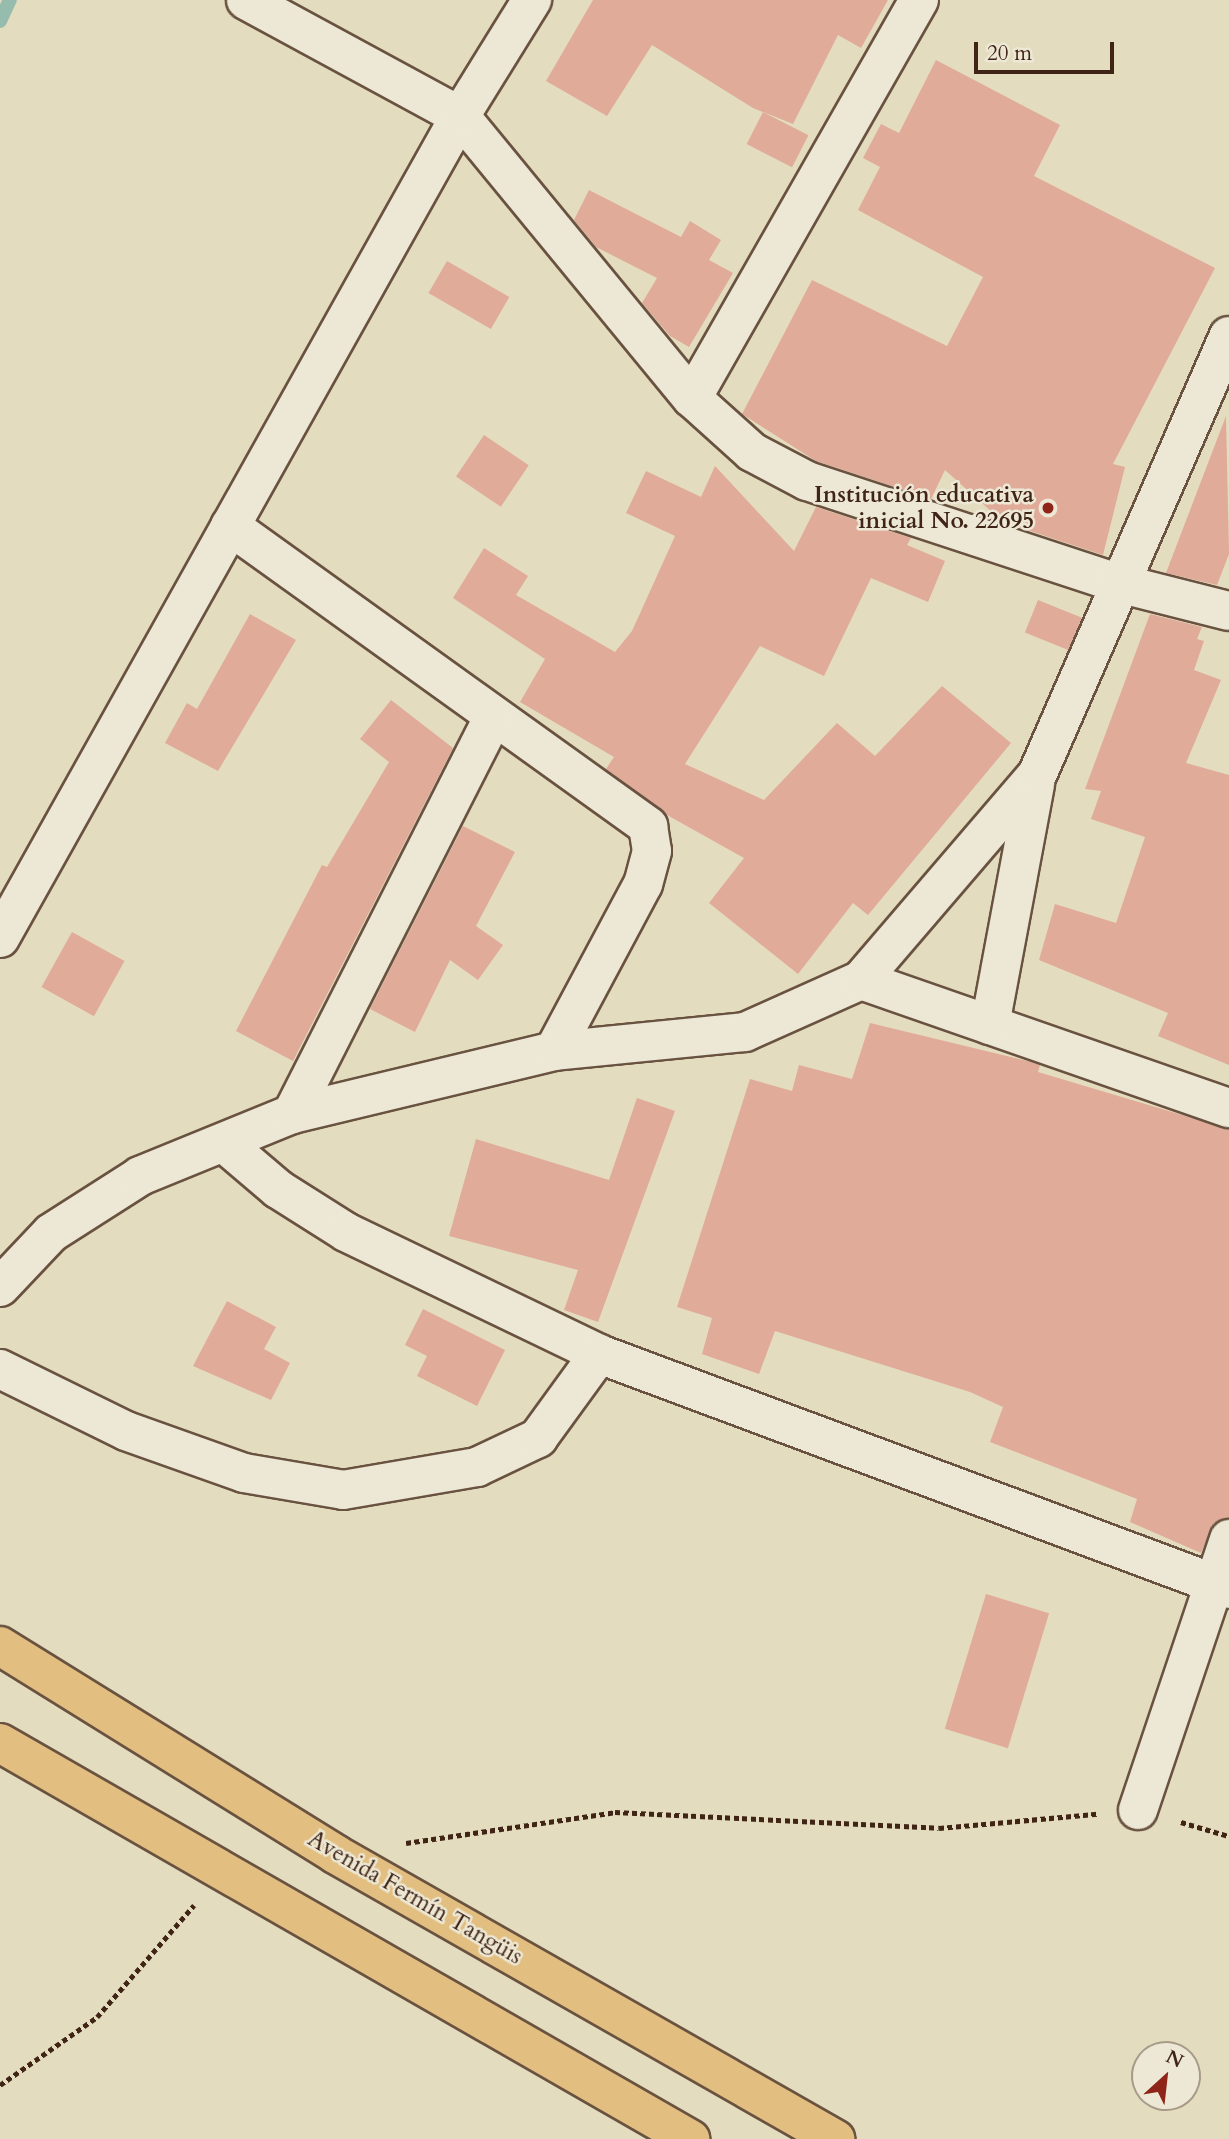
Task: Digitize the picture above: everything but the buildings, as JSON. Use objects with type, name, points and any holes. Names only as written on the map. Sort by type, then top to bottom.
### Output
[{"type":"main road","name":"Avenida Fermín Tangüis","points":[[0,1646],[335,1854],[835,2139]]},
{"type":"main road","points":[[0,1743],[690,2139]]},
{"type":"street","points":[[246,0],[460,116],[692,398],[752,452],[807,481],[1118,583],[1229,611]]},
{"type":"street","points":[[0,938],[460,116],[531,0]]},
{"type":"street","points":[[692,398],[919,0]]},
{"type":"street","points":[[990,1025],[1037,775],[1118,583],[1229,336]]},
{"type":"street","points":[[230,526],[493,718],[648,826],[652,851],[643,884],[554,1051]]},
{"type":"street","points":[[292,1114],[493,718]]},
{"type":"street","points":[[0,1287],[51,1233],[140,1176],[292,1114],[554,1051],[745,1032],[861,980],[1037,775]]},
{"type":"street","points":[[861,980],[1229,1108]]},
{"type":"street","points":[[224,1143],[278,1189],[346,1232],[599,1354],[1027,1508],[1222,1587]]},
{"type":"street","points":[[0,1369],[126,1431],[244,1473],[343,1490],[477,1467],[538,1438],[599,1354]]},
{"type":"street","points":[[1138,1810],[1222,1587],[1229,1539]]},
{"type":"path","points":[[402,1844],[615,1812],[939,1828],[1138,1810],[1229,1836]]},
{"type":"path","points":[[0,2085],[97,2017],[220,1871]]},
{"type":"waterway","points":[[0,21],[10,0]]},
{"type":"place","name":"Institución educativa inicial No. 22695","points":[[1048,508]]}]
